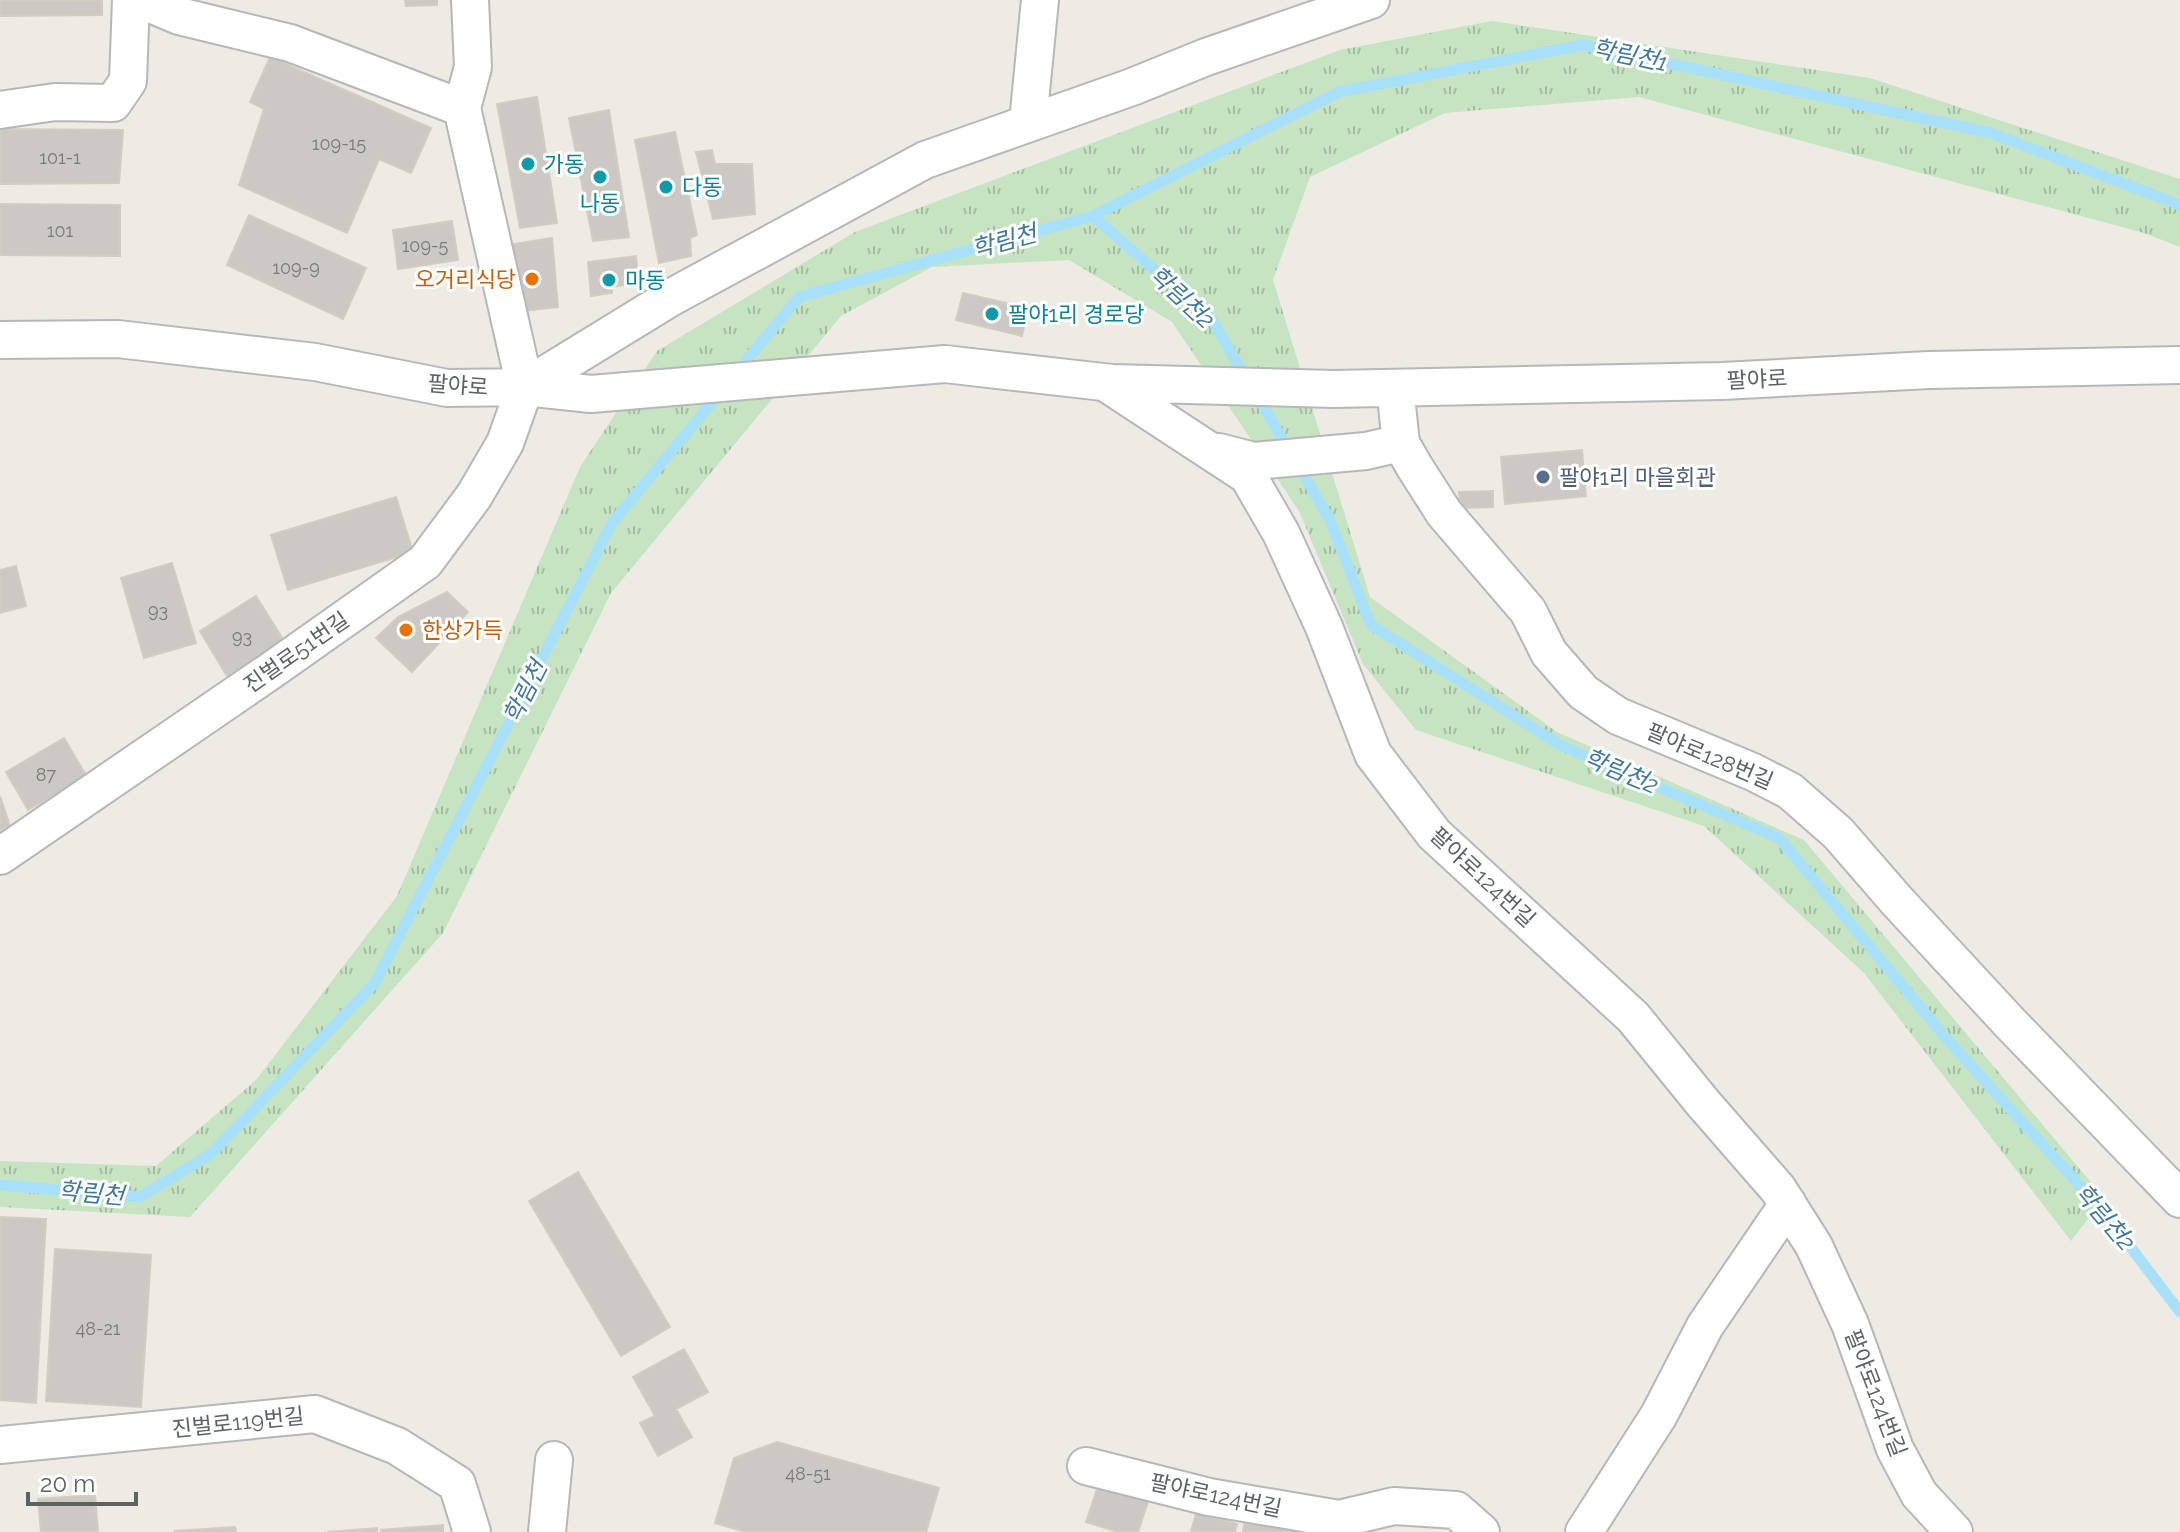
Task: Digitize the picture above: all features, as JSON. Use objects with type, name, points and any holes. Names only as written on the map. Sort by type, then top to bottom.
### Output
[{"type":"street","points":[[0,110],[55,102],[113,103],[128,81],[131,0]]},
{"type":"street","points":[[141,0],[179,16],[290,43],[462,108]]},
{"type":"street","name":"팔야로","points":[[470,0],[473,67],[462,108],[525,387]]},
{"type":"street","points":[[1028,122],[1040,0]]},
{"type":"street","points":[[525,387],[670,298],[925,160],[1371,0]]},
{"type":"street","name":"팔야로","points":[[0,340],[118,339],[315,362],[447,388],[525,387],[591,394],[945,364],[1106,383],[1334,389],[1722,381],[1929,370],[2180,365]]},
{"type":"street","name":"팔야로124번길","points":[[1106,383],[1248,476],[1281,533],[1324,627],[1373,754],[1434,834],[1633,1017],[1778,1189],[1814,1246],[1850,1324],[1895,1449],[1919,1494],[1954,1532]]},
{"type":"street","name":"진벌로51번길","points":[[0,856],[425,562],[482,483],[505,443],[525,387]]},
{"type":"street","name":"팔야로128번길","points":[[1395,388],[1384,447],[1528,611],[1549,653],[1583,692],[1618,716],[1753,772],[1790,791],[1838,833],[1979,990],[2180,1199]]},
{"type":"street","points":[[1206,449],[1254,461],[1384,447]]},
{"type":"street","points":[[1584,1532],[1659,1415],[1705,1326],[1788,1204]]},
{"type":"street","name":"진벌로119번길","points":[[0,1445],[315,1414],[397,1446],[457,1484],[472,1532]]},
{"type":"street","points":[[547,1532],[554,1460]]},
{"type":"street","name":"팔야로124번길","points":[[1086,1466],[1209,1497],[1339,1519],[1394,1506],[1456,1510],[1481,1532]]},
{"type":"green space","points":[[1492,21],[1870,78],[2180,179],[2180,247],[2144,233],[1639,97],[1445,113],[1310,177],[1273,280],[1370,597],[1557,732],[1804,840],[2104,1198],[2071,1241],[1864,973],[1704,826],[1416,730],[1363,664],[1299,511],[1172,322],[1069,260],[932,267],[841,316],[611,593],[443,933],[190,1217],[0,1207],[0,1161],[156,1166],[256,1080],[397,896],[580,467],[657,351],[855,232],[1340,50]]},
{"type":"building","points":[[0,0],[102,0],[102,15],[0,16]]},
{"type":"building","points":[[405,0],[437,0],[437,5],[406,6]]},
{"type":"building","points":[[270,57],[431,128],[411,173],[379,159],[347,233],[239,185],[264,109],[250,102]]},
{"type":"building","name":"가동","points":[[537,97],[557,223],[520,228],[497,104]]},
{"type":"building","name":"나동","points":[[609,110],[629,237],[593,241],[569,118]]},
{"type":"building","points":[[0,129],[123,130],[119,183],[0,184]]},
{"type":"building","name":"다동","points":[[675,132],[697,235],[690,238],[691,256],[659,263],[635,140]]},
{"type":"building","points":[[712,150],[715,164],[752,164],[755,214],[713,219],[696,152]]},
{"type":"building","points":[[0,204],[120,205],[120,256],[0,255]]},
{"type":"building","points":[[249,215],[366,268],[343,319],[227,265]]},
{"type":"building","points":[[452,221],[458,260],[398,269],[393,230]]},
{"type":"building","points":[[552,238],[558,307],[514,312],[508,245]]},
{"type":"building","name":"마동","points":[[636,256],[638,274],[628,275],[630,284],[612,287],[612,293],[591,296],[588,262]]},
{"type":"building","name":"팔야1리 경로당","points":[[963,293],[1028,308],[1022,336],[956,320]]},
{"type":"building","name":"팔야1리 마을회관","points":[[1582,450],[1586,496],[1505,504],[1501,457]]},
{"type":"building","points":[[1493,491],[1493,507],[1460,508],[1459,492]]},
{"type":"building","points":[[396,497],[413,552],[288,590],[271,535]]},
{"type":"building","points":[[172,563],[196,643],[144,658],[121,578]]},
{"type":"building","points":[[16,566],[26,606],[0,613],[0,570]]},
{"type":"building","points":[[447,592],[468,612],[412,672],[376,638],[398,617]]},
{"type":"building","points":[[256,596],[284,641],[227,676],[200,631]]},
{"type":"building","points":[[64,738],[87,777],[28,810],[6,772]]},
{"type":"building","points":[[0,796],[10,826],[0,830]]},
{"type":"building","points":[[578,1172],[670,1327],[621,1356],[529,1201]]},
{"type":"building","points":[[0,1217],[46,1219],[36,1403],[0,1400]]},
{"type":"building","points":[[55,1249],[151,1255],[141,1407],[46,1401]]},
{"type":"building","points":[[684,1349],[708,1392],[676,1409],[692,1437],[658,1456],[640,1423],[655,1416],[633,1377]]},
{"type":"building","points":[[777,1442],[939,1488],[926,1532],[745,1532],[715,1523],[734,1458]]},
{"type":"building","points":[[1100,1480],[1150,1496],[1138,1532],[1118,1532],[1086,1522]]},
{"type":"building","points":[[95,1495],[98,1532],[41,1532],[38,1499]]},
{"type":"building","points":[[1196,1513],[1237,1524],[1235,1532],[1191,1532]]},
{"type":"building","points":[[1245,1517],[1307,1526],[1306,1532],[1243,1532]]},
{"type":"building","points":[[443,1525],[443,1532],[381,1530]]},
{"type":"building","points":[[235,1527],[236,1532],[174,1531]]},
{"type":"building","points":[[377,1528],[377,1532],[327,1532]]},
{"type":"waterway","name":"학림천1","points":[[736,373],[799,297],[1093,216],[1339,92],[1583,45],[1991,133],[2180,205]]},
{"type":"waterway","name":"학림천2","points":[[1093,216],[1213,321],[1247,380]]},
{"type":"waterway","name":"학림천","points":[[0,1185],[140,1197],[211,1154],[375,983],[612,523],[720,393]]},
{"type":"waterway","name":"학림천2","points":[[1256,394],[1329,518],[1371,625],[1562,746],[1779,838],[1946,1038],[2103,1211],[2180,1312]]},
{"type":"place","name":"가동","points":[[528,164]]},
{"type":"place","name":"나동","points":[[600,177]]},
{"type":"place","name":"다동","points":[[666,187]]},
{"type":"place","name":"오거리식당","points":[[532,279]]},
{"type":"place","name":"마동","points":[[609,280]]},
{"type":"place","name":"팔야1리 경로당","points":[[992,314]]},
{"type":"place","name":"팔야1리 마을회관","points":[[1543,477]]},
{"type":"place","name":"한상가득","points":[[406,630]]}]
